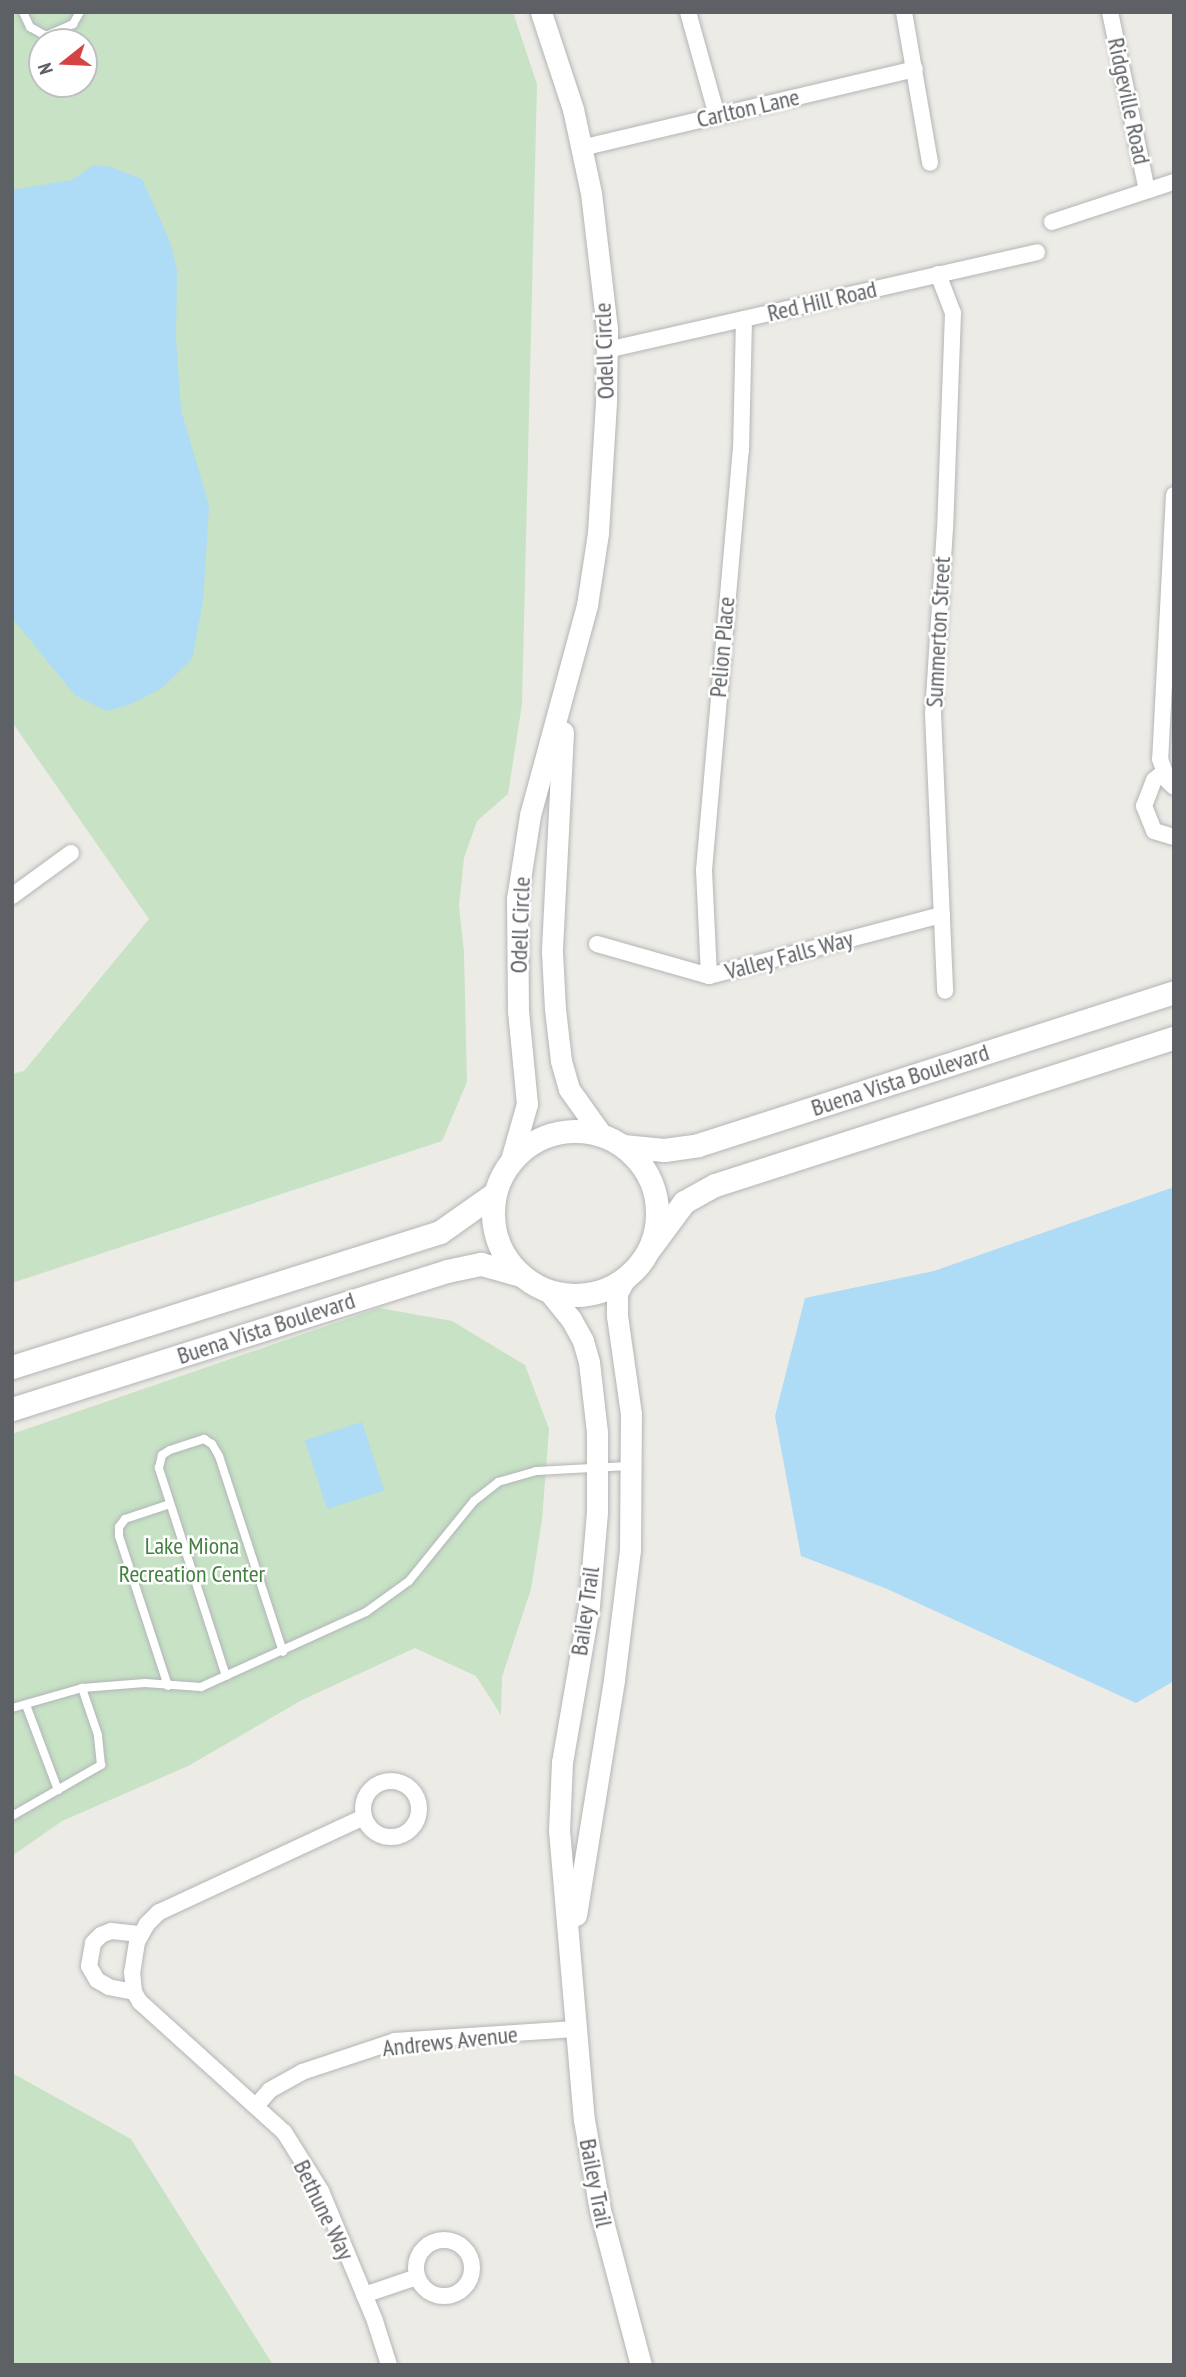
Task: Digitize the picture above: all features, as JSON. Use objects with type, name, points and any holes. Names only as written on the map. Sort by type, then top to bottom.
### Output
[{"type":"main road","name":"Buena Vista Boulevard","points":[[623,1146],[664,1150],[698,1145],[1174,992]]},
{"type":"main road","name":"Buena Vista Boulevard","points":[[12,1409],[447,1270],[481,1265],[528,1280],[558,1294],[582,1295],[605,1289],[626,1278],[684,1202],[715,1185],[1174,1038]]},
{"type":"main road","name":"Buena Vista Boulevard","points":[[528,1280],[506,1258],[497,1238],[493,1216],[495,1193],[511,1160],[530,1143],[552,1133],[577,1130],[601,1134],[623,1146],[643,1167],[654,1192],[657,1221],[650,1248]]},
{"type":"main road","name":"Buena Vista Boulevard","points":[[12,1367],[440,1231],[495,1193]]},
{"type":"street","name":"Odell Circle","points":[[511,1160],[527,1104],[518,1011],[517,899],[530,815],[587,605],[598,533],[607,350],[593,206],[582,148],[573,109],[541,12]]},
{"type":"street","points":[[688,12],[717,116]]},
{"type":"street","points":[[904,12],[930,163]]},
{"type":"street","name":"Ridgeville Road","points":[[1110,12],[1147,190]]},
{"type":"street","name":"Carlton Lane","points":[[582,148],[915,69]]},
{"type":"street","points":[[1052,222],[1174,182]]},
{"type":"street","name":"Red Hill Road","points":[[607,350],[1037,252]]},
{"type":"street","name":"Summerton Street","points":[[938,274],[953,313],[933,713],[945,992]]},
{"type":"street","name":"Pelion Place","points":[[709,975],[704,870],[741,451],[744,319]]},
{"type":"street","points":[[1174,495],[1171,598],[1160,759],[1164,772],[1174,787]]},
{"type":"street","name":"Odell Circle","points":[[565,693],[555,876],[555,1009],[561,1061],[569,1090],[601,1134]]},
{"type":"street","points":[[1164,772],[1154,779],[1144,806],[1154,831],[1174,837]]},
{"type":"street","points":[[12,896],[71,853]]},
{"type":"street","name":"Valley Falls Way","points":[[597,944],[709,975],[942,915]]},
{"type":"street","name":"Bailey Trail","points":[[571,1956],[582,1864],[624,1609],[630,1550],[631,1413],[617,1316],[617,1293],[626,1278]]},
{"type":"street","name":"Bailey Trail","points":[[528,1280],[556,1301],[571,1319],[583,1341],[589,1362],[597,1432],[597,1512],[589,1606],[559,1796],[583,2120],[600,2210],[641,2365]]},
{"type":"street","points":[[141,1934],[111,1931],[101,1935],[93,1943],[89,1966],[97,1980],[109,1987],[134,1992],[132,1972],[141,1934],[146,1924],[159,1912],[364,1817]]},
{"type":"street","name":"Bethune Way","points":[[134,1992],[140,2002],[284,2132],[321,2191],[364,2295],[389,2365]]},
{"type":"street","name":"Andrews Avenue","points":[[256,2106],[270,2090],[302,2072],[396,2041],[575,2029]]},
{"type":"street","points":[[364,2295],[417,2277]]},
{"type":"lane","points":[[23,12],[30,27],[46,36],[73,24],[80,12]]},
{"type":"lane","points":[[226,1676],[159,1468],[162,1455],[204,1439],[212,1444],[219,1455],[283,1652]]},
{"type":"lane","points":[[12,1709],[82,1688],[145,1683],[201,1687],[366,1612],[409,1581],[474,1501],[498,1482],[536,1471],[632,1466]]},
{"type":"lane","points":[[168,1686],[119,1536],[125,1519],[170,1504]]},
{"type":"lane","points":[[12,1816],[101,1765],[98,1735],[82,1688]]},
{"type":"lane","points":[[26,1705],[58,1790]]},
{"type":"green space","points":[[12,12],[513,12],[537,84],[522,704],[508,794],[477,821],[464,858],[459,906],[464,953],[467,1082],[442,1141],[12,1283],[12,1074],[24,1071],[149,919],[12,722]]},
{"type":"green space","name":"Lake Miona Recreation Center","points":[[379,1308],[452,1321],[525,1365],[549,1429],[542,1520],[531,1589],[502,1677],[501,1715],[476,1676],[415,1648],[302,1700],[188,1766],[62,1821],[12,1856],[12,1434]]},
{"type":"green space","points":[[12,2073],[131,2139],[273,2365],[12,2365]]},
{"type":"water","points":[[94,165],[111,167],[142,179],[170,242],[177,270],[176,339],[181,410],[209,506],[203,601],[192,659],[162,688],[129,705],[106,711],[75,695],[12,618],[12,190],[72,180]]},
{"type":"water","points":[[1174,1187],[1174,1681],[1136,1703],[885,1588],[801,1556],[775,1416],[805,1298],[934,1271]]},
{"type":"water","points":[[362,1422],[384,1490],[327,1509],[305,1441]]}]
